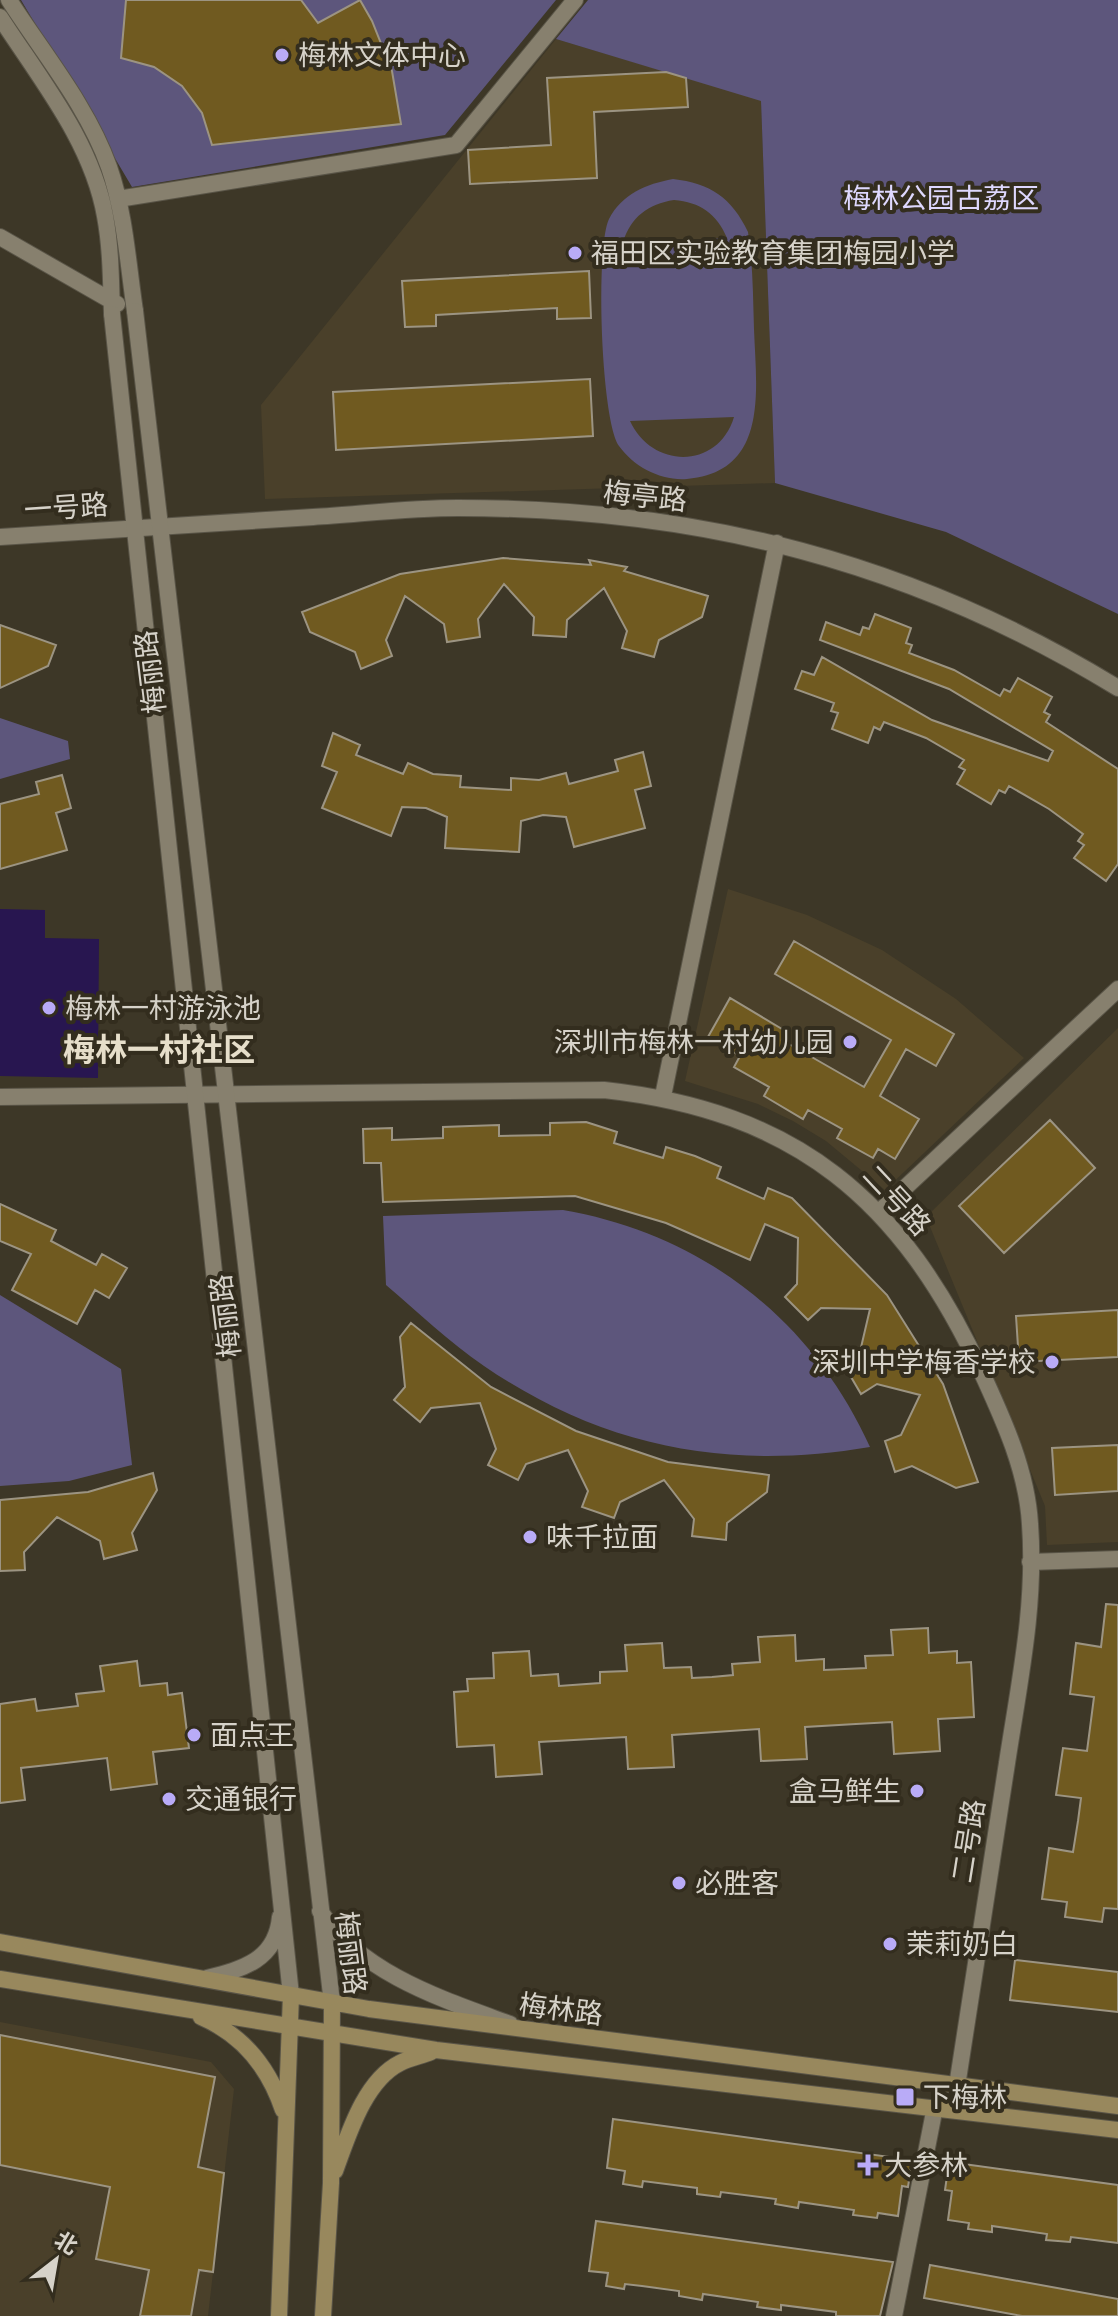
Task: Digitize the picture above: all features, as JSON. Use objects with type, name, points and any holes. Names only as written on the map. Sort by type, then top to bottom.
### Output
[{"type":"main road","name":"梅林路","points":[[0,1942],[332,2003],[534,2032],[1118,2106]]},
{"type":"main road","name":"梅林路","points":[[0,1979],[436,2050],[1118,2130]]},
{"type":"main road","name":"梅丽路","points":[[279,2316],[291,1995]]},
{"type":"main road","points":[[162,2003],[216,2023],[241,2041],[261,2063],[275,2088],[286,2121]]},
{"type":"main road","name":"梅丽路","points":[[323,2316],[331,2183],[332,2003]]},
{"type":"main road","points":[[331,2183],[350,2133],[377,2085],[400,2063],[436,2050]]},
{"type":"street","name":"梅丽路","points":[[9,0],[92,132],[109,167],[118,199],[135,311],[332,2003]]},
{"type":"street","points":[[118,199],[456,145],[575,0]]},
{"type":"street","name":"梅丽路","points":[[0,17],[59,108],[94,175],[106,217],[112,308],[291,1995]]},
{"type":"street","points":[[0,237],[112,308],[135,311]]},
{"type":"street","name":"梅亭路","points":[[135,528],[458,508],[673,524],[777,543],[872,570],[965,605],[1054,649],[1118,688]]},
{"type":"street","name":"一号路","points":[[0,537],[135,528]]},
{"type":"street","points":[[663,1096],[777,543]]},
{"type":"street","points":[[879,1212],[1118,989]]},
{"type":"street","name":"二号路","points":[[0,1097],[604,1090],[663,1096],[723,1112],[780,1138],[832,1171],[879,1212],[924,1269],[967,1340],[1013,1441],[1030,1523],[1029,1617],[957,2086]]},
{"type":"street","points":[[1030,1562],[1118,1559]]},
{"type":"street","points":[[207,1978],[245,1969],[270,1949],[280,1922],[281,1887]]},
{"type":"street","points":[[319,1909],[350,1945],[381,1967],[432,1994],[534,2032]]},
{"type":"street","points":[[894,2316],[935,2107]]},
{"type":"shaded area","name":"福田区实验教育集团梅园小学","points":[[556,39],[761,100],[775,483],[265,499],[261,405]]},
{"type":"shaded area","name":"深圳市梅林一村幼儿园","points":[[728,889],[807,915],[882,950],[956,999],[1024,1058],[885,1190],[826,1141],[793,1121],[758,1104],[685,1081]]},
{"type":"shaded area","name":"梅林一村游泳池","points":[[0,909],[45,910],[45,938],[99,939],[98,1078],[0,1076]]},
{"type":"shaded area","name":"深圳中学梅香学校","points":[[1118,1028],[1118,1542],[1047,1545],[1045,1506],[926,1217]]},
{"type":"shaded area","points":[[0,2022],[211,2062],[234,2089],[208,2316],[0,2316]]},
{"type":"green space","name":"梅林文体中心","points":[[21,0],[556,0],[445,135],[132,187]]},
{"type":"green space","name":"梅林公园古荔区","points":[[588,0],[1118,0],[1118,614],[946,532],[775,483],[761,101],[556,39]]},
{"type":"green space","points":[[673,179],[698,184],[727,201],[748,232],[751,256],[756,376],[752,424],[745,444],[733,461],[714,473],[687,479],[658,475],[625,454],[613,430],[604,370],[602,263],[609,219],[628,197],[644,187]],"holes":[[[674,200],[692,203],[713,216],[727,238],[623,242],[631,225],[642,213]],[[734,417],[726,434],[714,447],[684,457],[668,455],[653,448],[640,437],[630,421]]]},
{"type":"green space","points":[[0,718],[68,741],[70,759],[0,779]]},
{"type":"green space","points":[[563,1210],[614,1222],[661,1239],[706,1262],[747,1290],[784,1322],[817,1359],[846,1401],[870,1447],[818,1454],[717,1454],[621,1434],[575,1417],[529,1394],[484,1366],[386,1285],[383,1216]]},
{"type":"green space","points":[[0,1295],[121,1369],[132,1465],[69,1481],[0,1486]]},
{"type":"building","points":[[126,0],[301,0],[318,23],[360,0],[392,71],[401,124],[212,145],[202,113],[182,86],[154,67],[121,58]]},
{"type":"building","points":[[666,72],[686,78],[688,107],[594,112],[597,178],[470,184],[468,150],[551,145],[547,78]]},
{"type":"building","points":[[589,271],[591,318],[557,319],[557,308],[436,315],[436,326],[405,327],[402,281]]},
{"type":"building","points":[[590,379],[593,436],[336,450],[333,392]]},
{"type":"building","points":[[503,558],[591,565],[589,560],[627,567],[624,571],[708,596],[702,617],[659,640],[654,657],[622,648],[627,631],[604,588],[567,620],[566,637],[533,635],[534,617],[504,584],[478,619],[480,637],[447,642],[444,624],[405,596],[386,640],[392,656],[361,669],[355,652],[310,632],[302,612],[400,574]]},
{"type":"building","points":[[875,614],[911,628],[906,643],[912,645],[909,653],[954,670],[1000,696],[1004,689],[1010,692],[1018,678],[1052,697],[1044,712],[1050,715],[1046,722],[1118,769],[1118,864],[1106,881],[1074,858],[1084,845],[1078,841],[1083,834],[1049,809],[1009,786],[1005,793],[999,790],[991,804],[957,784],[965,770],[959,767],[964,760],[926,738],[884,722],[880,730],[874,727],[868,743],[832,729],[838,713],[831,711],[834,703],[795,689],[802,671],[814,675],[822,657],[932,720],[1048,761],[1053,751],[949,689],[820,640],[826,622],[860,635],[863,627],[869,629]]},
{"type":"building","points":[[0,625],[56,645],[48,666],[0,688]]},
{"type":"building","points":[[333,733],[360,745],[356,755],[403,774],[408,763],[433,774],[461,776],[460,787],[511,790],[511,778],[539,780],[566,773],[569,784],[618,771],[615,760],[643,752],[651,786],[635,790],[645,828],[574,847],[566,817],[543,815],[521,821],[519,852],[445,848],[447,817],[426,808],[402,807],[391,836],[322,808],[337,772],[322,766]]},
{"type":"building","points":[[62,775],[71,808],[56,813],[67,850],[0,869],[0,804],[39,794],[36,782]]},
{"type":"building","points":[[794,941],[954,1034],[936,1066],[906,1049],[880,1096],[919,1119],[895,1159],[878,1149],[873,1158],[837,1138],[842,1129],[808,1110],[803,1119],[764,1096],[769,1087],[734,1067],[740,1056],[708,1037],[730,998],[787,1032],[782,1040],[864,1087],[891,1040],[775,974]]},
{"type":"building","points":[[1050,1120],[1095,1168],[1004,1253],[959,1206]]},
{"type":"building","points":[[586,1122],[617,1132],[614,1143],[663,1158],[666,1147],[721,1167],[717,1178],[764,1199],[768,1188],[792,1198],[887,1295],[943,1384],[978,1482],[956,1488],[912,1466],[895,1472],[885,1441],[901,1435],[920,1395],[877,1384],[861,1394],[844,1365],[859,1356],[870,1309],[821,1308],[808,1320],[785,1297],[797,1284],[798,1238],[765,1224],[750,1260],[666,1223],[575,1196],[383,1202],[381,1163],[364,1163],[363,1129],[392,1128],[392,1140],[443,1138],[443,1127],[499,1125],[499,1136],[550,1135],[550,1123]]},
{"type":"building","points":[[0,1204],[56,1230],[51,1241],[96,1265],[102,1254],[127,1268],[109,1298],[95,1290],[77,1324],[12,1290],[31,1254],[0,1241]]},
{"type":"building","points":[[1118,1310],[1118,1357],[1019,1362],[1016,1316]]},
{"type":"building","points":[[411,1323],[491,1387],[576,1431],[668,1462],[769,1475],[767,1492],[727,1523],[726,1540],[692,1536],[694,1519],[664,1480],[620,1502],[614,1518],[582,1507],[588,1491],[568,1450],[526,1464],[518,1480],[488,1465],[496,1449],[480,1403],[431,1408],[420,1422],[394,1400],[405,1387],[400,1337]]},
{"type":"building","points":[[1118,1445],[1118,1491],[1055,1495],[1052,1448]]},
{"type":"building","points":[[153,1473],[157,1490],[132,1533],[137,1550],[104,1559],[100,1541],[57,1517],[24,1552],[25,1570],[0,1571],[0,1500],[88,1492]]},
{"type":"building","points":[[1106,1604],[1118,1605],[1118,1909],[1104,1908],[1102,1922],[1065,1917],[1067,1902],[1042,1899],[1049,1848],[1073,1852],[1078,1821],[1081,1798],[1056,1795],[1063,1748],[1087,1751],[1094,1697],[1070,1694],[1076,1643],[1101,1647]]},
{"type":"building","points":[[928,1628],[929,1653],[957,1651],[957,1663],[971,1662],[974,1717],[938,1719],[940,1751],[894,1754],[892,1722],[856,1724],[805,1727],[807,1759],[761,1761],[759,1729],[672,1735],[674,1767],[628,1769],[626,1737],[539,1742],[542,1774],[496,1777],[494,1745],[457,1747],[454,1692],[468,1691],[467,1679],[494,1678],[493,1653],[529,1651],[531,1676],[558,1674],[559,1686],[600,1683],[600,1672],[627,1671],[625,1645],[662,1643],[664,1668],[691,1667],[692,1678],[712,1677],[733,1675],[732,1664],[760,1662],[758,1637],[795,1635],[796,1661],[824,1659],[824,1670],[866,1668],[865,1656],[893,1655],[891,1630]]},
{"type":"building","points":[[137,1661],[140,1686],[167,1683],[168,1695],[182,1693],[189,1748],[153,1752],[157,1784],[111,1790],[107,1758],[21,1768],[25,1800],[0,1803],[0,1704],[35,1699],[37,1711],[78,1706],[76,1694],[104,1691],[100,1666]]},
{"type":"building","points":[[1015,1960],[1118,1972],[1118,2012],[1010,2000]]},
{"type":"building","points":[[0,2035],[215,2077],[198,2167],[224,2173],[213,2272],[199,2270],[191,2316],[140,2316],[149,2270],[96,2259],[110,2187],[0,2165]]},
{"type":"building","points":[[613,2119],[912,2160],[908,2187],[902,2186],[898,2216],[878,2213],[877,2218],[853,2215],[854,2210],[799,2202],[798,2208],[775,2204],[776,2199],[721,2192],[720,2197],[697,2194],[697,2188],[643,2181],[642,2187],[623,2184],[625,2171],[607,2168]]},
{"type":"building","points":[[949,2162],[1118,2185],[1118,2243],[1071,2237],[1070,2242],[1046,2240],[1047,2234],[992,2226],[992,2232],[968,2229],[969,2223],[948,2220],[952,2191],[945,2190]]},
{"type":"building","points":[[596,2221],[893,2262],[880,2316],[836,2316],[836,2312],[781,2305],[781,2310],[757,2307],[758,2302],[703,2294],[702,2300],[679,2296],[679,2291],[625,2284],[624,2289],[606,2286],[608,2273],[589,2271]]},
{"type":"building","points":[[930,2265],[1118,2299],[1118,2316],[1022,2316],[924,2298]]},
{"type":"place","name":"梅林文体中心","points":[[282,55]]},
{"type":"place","name":"福田区实验教育集团梅园小学","points":[[575,253]]},
{"type":"place","name":"梅林一村游泳池","points":[[49,1008]]},
{"type":"place","name":"深圳市梅林一村幼儿园","points":[[850,1042]]},
{"type":"place","name":"深圳中学梅香学校","points":[[1052,1362]]},
{"type":"place","name":"味千拉面","points":[[530,1537]]},
{"type":"place","name":"面点王","points":[[194,1735]]},
{"type":"place","name":"盒马鲜生","points":[[917,1791]]},
{"type":"place","name":"交通银行","points":[[169,1799]]},
{"type":"place","name":"必胜客","points":[[679,1883]]},
{"type":"place","name":"茉莉奶白","points":[[890,1944]]},
{"type":"place","name":"下梅林","points":[[905,2097]]},
{"type":"place","name":"大参林","points":[[868,2165]]},
{"type":"district","name":"梅林一村社区","points":[[159,1050]]}]
